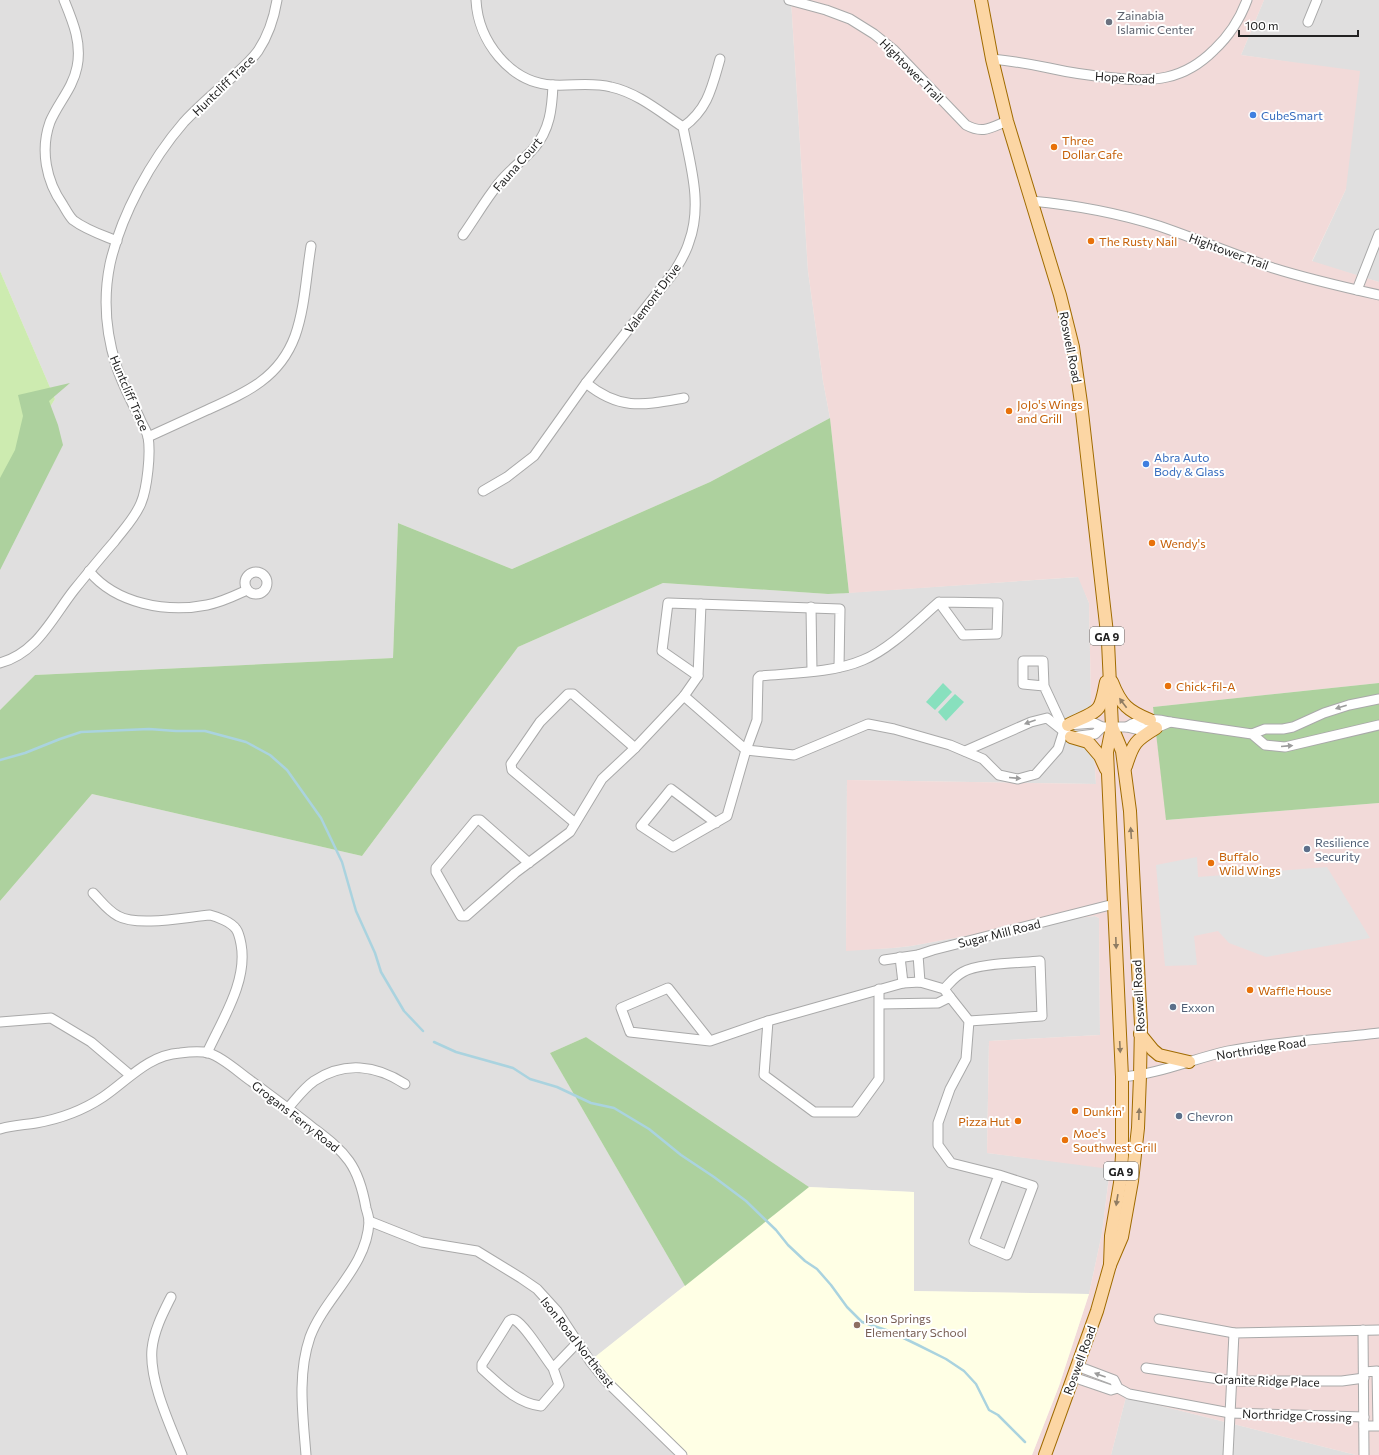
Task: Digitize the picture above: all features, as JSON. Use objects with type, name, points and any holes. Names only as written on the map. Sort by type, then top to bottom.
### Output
[{"type":"main road","name":"Roswell Road","points":[[982,0],[992,59],[1007,121],[1060,295],[1073,347],[1082,410],[1108,642],[1107,727],[1122,1077],[1122,1156],[1120,1183],[1111,1236],[1110,1265]]},
{"type":"main road","points":[[1108,673],[1116,693],[1126,707],[1153,724],[1136,742],[1130,751],[1125,771]]},
{"type":"main road","points":[[1108,673],[1099,708],[1088,716],[1076,720],[1068,731],[1088,742],[1100,756],[1109,775]]},
{"type":"main road","name":"Roswell Road","points":[[1045,1455],[1097,1311],[1110,1265],[1122,1237],[1132,1181],[1138,1128],[1140,1034],[1130,810],[1122,751],[1107,727]]},
{"type":"main road","points":[[1140,1034],[1159,1055],[1189,1062]]},
{"type":"street","points":[[64,0],[78,39],[79,53],[73,82],[50,122],[44,150],[46,164],[55,192],[72,219],[86,229],[117,241]]},
{"type":"street","name":"Huntcliff Trace","points":[[0,663],[16,657],[40,638],[63,603],[131,520],[141,504],[146,489],[148,469],[148,436],[117,367],[108,330],[106,308],[110,264],[117,241],[133,202],[152,166],[187,119],[200,105],[249,62],[257,52],[266,37],[274,16],[277,0]]},
{"type":"street","points":[[476,0],[478,17],[488,42],[501,60],[520,74],[536,81],[553,85],[595,84],[610,86],[640,98],[683,127],[691,121],[704,105],[711,91],[720,59]]},
{"type":"street","name":"Hightower Trail","points":[[789,0],[826,10],[850,19],[874,34],[894,50],[966,125],[975,130],[985,130],[1007,121]]},
{"type":"street","name":"Hope Road","points":[[992,59],[1018,61],[1067,72],[1109,78],[1150,80],[1166,78],[1195,66],[1209,55],[1232,30],[1247,0]]},
{"type":"street","points":[[1308,22],[1317,0]]},
{"type":"street","name":"Fauna Court","points":[[462,236],[500,182],[534,149],[541,139],[547,127],[550,115],[553,85]]},
{"type":"street","name":"Valemont Drive","points":[[484,491],[507,478],[534,456],[586,383],[674,272],[683,257],[689,242],[695,217],[695,192],[683,127]]},
{"type":"street","name":"Hightower Trail","points":[[1031,201],[1058,203],[1136,219],[1193,238],[1273,268],[1379,295]]},
{"type":"street","points":[[1357,290],[1379,234]]},
{"type":"street","points":[[148,436],[241,395],[256,386],[269,375],[284,358],[294,337],[300,319],[311,246]]},
{"type":"street","points":[[586,383],[605,397],[628,404],[648,404],[684,398]]},
{"type":"street","points":[[89,571],[97,581],[119,594],[142,603],[163,607],[187,608],[208,605],[248,590]]},
{"type":"street","points":[[716,823],[671,789],[640,826],[673,847],[716,823],[728,816],[746,750],[757,720],[758,678],[760,676],[828,669],[863,660],[883,649],[939,602],[998,603],[997,634],[963,635],[939,602]]},
{"type":"street","points":[[698,676],[662,651],[667,604],[840,609],[840,666]]},
{"type":"street","points":[[529,863],[480,820],[476,820],[436,868],[436,872],[461,916],[466,916],[529,863],[570,832],[574,823],[602,779],[635,748],[684,696],[698,676],[701,604]]},
{"type":"street","points":[[811,607],[812,671]]},
{"type":"street","points":[[1044,686],[1068,731]]},
{"type":"street","points":[[574,823],[512,770],[511,764],[540,722],[568,694],[571,693],[635,748]]},
{"type":"street","points":[[684,696],[746,750],[794,755],[868,724],[894,729],[950,745],[983,759],[999,775],[1018,780],[1036,774],[1058,749],[1068,731],[1094,723],[1107,727],[1127,727],[1139,730],[1153,724],[1170,722],[1252,734],[1265,729],[1283,729],[1293,727],[1324,713],[1349,705],[1379,699]]},
{"type":"street","points":[[965,751],[1030,722],[1047,718],[1068,731]]},
{"type":"street","points":[[1252,734],[1265,745],[1286,748],[1379,725]]},
{"type":"street","points":[[93,893],[112,912],[128,920],[143,921],[210,915],[226,922],[236,930],[242,949],[242,965],[238,985],[207,1053]]},
{"type":"street","name":"Sugar Mill Road","points":[[884,960],[918,955],[1114,904]]},
{"type":"street","points":[[918,955],[920,982]]},
{"type":"street","points":[[900,957],[903,983]]},
{"type":"street","points":[[944,989],[953,979],[964,971],[979,966],[1040,961],[1042,1016],[969,1021]]},
{"type":"street","points":[[710,1041],[668,988],[621,1008],[630,1032],[710,1041],[768,1021],[879,988],[903,983],[920,982],[944,989],[969,1021],[966,1059],[950,1089],[938,1123],[938,1144],[951,1163],[1000,1175],[1033,1186],[1007,1255],[974,1241],[1000,1175]]},
{"type":"street","points":[[768,1021],[764,1075],[814,1112],[855,1112],[879,1079],[879,988]]},
{"type":"street","points":[[880,1004],[938,1003],[950,997]]},
{"type":"street","points":[[0,1022],[51,1018],[91,1042],[130,1075]]},
{"type":"street","name":"Northridge Road","points":[[1122,1077],[1140,1076],[1227,1052],[1256,1046],[1379,1033]]},
{"type":"street","name":"Grogans Ferry Road","points":[[0,1129],[9,1126],[50,1120],[76,1112],[102,1098],[130,1075],[157,1059],[178,1053],[207,1053],[228,1064],[288,1108],[333,1144],[349,1162],[358,1176],[363,1191],[369,1221],[365,1241],[359,1258],[317,1324],[307,1349],[303,1371],[302,1394],[306,1455]]},
{"type":"street","points":[[288,1108],[304,1090],[314,1082],[327,1074],[343,1069],[360,1067],[375,1069],[392,1075],[405,1084]]},
{"type":"street","name":"Ison Road Northeast","points":[[369,1221],[422,1242],[477,1251],[521,1278],[537,1290],[557,1311],[606,1381],[682,1455]]},
{"type":"street","points":[[171,1297],[162,1313],[156,1331],[152,1348],[152,1363],[160,1397],[182,1455]]},
{"type":"street","points":[[512,1319],[516,1320],[524,1327],[553,1368],[559,1385],[555,1392],[540,1406],[533,1405],[515,1397],[481,1367],[512,1319]]},
{"type":"street","points":[[1159,1319],[1234,1333],[1379,1330]]},
{"type":"street","name":"Northridge Crossing","points":[[1363,1330],[1364,1455]]},
{"type":"street","name":"Northridge Crossing","points":[[1230,1413],[1234,1333]]},
{"type":"street","points":[[553,1368],[578,1342]]},
{"type":"street","name":"Granite Ridge Place","points":[[1146,1368],[1232,1381],[1342,1382],[1364,1375]]},
{"type":"street","name":"Northridge Crossing","points":[[1075,1372],[1111,1390],[1118,1388],[1129,1394],[1230,1413],[1364,1422],[1378,1426],[1378,1371],[1364,1375]]},
{"type":"street","points":[[1228,1455],[1230,1413]]},
{"type":"shaded area","points":[[0,0],[791,0],[808,271],[823,381],[830,418],[710,482],[512,569],[398,523],[393,658],[35,675],[0,710],[0,488],[55,399],[0,271]]},
{"type":"shaded area","points":[[791,0],[1264,0],[1241,55],[1360,71],[1346,189],[1312,261],[1379,282],[1379,683],[1153,707],[1167,820],[1379,803],[1379,1455],[1356,1455],[1126,1397],[1111,1455],[1032,1455],[1059,1386],[1089,1294],[1102,1233],[1110,1169],[987,1153],[989,1041],[1100,1035],[1099,918],[1095,916],[1042,922],[911,946],[846,951],[847,780],[1096,784],[1091,702],[1089,603],[1078,577],[849,593],[830,418],[823,381],[808,271]]},
{"type":"shaded area","points":[[1264,0],[1379,0],[1379,282],[1312,262],[1346,189],[1289,62],[1241,55]]},
{"type":"shaded area","points":[[1079,577],[1089,603],[1091,702],[1096,784],[847,780],[846,950],[911,946],[1042,922],[1095,916],[1099,918],[1100,1035],[989,1041],[987,1153],[1110,1168],[1102,1233],[1089,1294],[914,1291],[913,1192],[809,1187],[586,1037],[550,1053],[685,1286],[587,1364],[681,1455],[0,1455],[0,901],[92,794],[362,856],[518,647],[663,583],[828,594]]},
{"type":"shaded area","points":[[1197,857],[1198,877],[1327,867],[1370,938],[1266,957],[1229,943],[1218,931],[1194,936],[1197,965],[1165,966],[1156,865]]},
{"type":"shaded area","name":"Ison Springs Elementary School","points":[[809,1187],[914,1192],[914,1291],[1089,1294],[1059,1386],[1032,1455],[681,1455],[586,1364]]},
{"type":"shaded area","points":[[1126,1397],[1356,1455],[1111,1455]]},
{"type":"green space","points":[[0,271],[55,399],[0,488]]},
{"type":"green space","points":[[70,383],[49,401],[58,425],[63,445],[0,570],[0,478],[15,450],[23,416],[18,395]]},
{"type":"green space","points":[[830,418],[849,593],[828,594],[663,583],[518,647],[362,856],[92,794],[0,901],[0,710],[35,675],[393,658],[398,523],[512,569],[710,482]]},
{"type":"green space","points":[[943,683],[952,692],[935,710],[926,702]]},
{"type":"green space","points":[[1379,683],[1379,803],[1166,820],[1153,707]]},
{"type":"green space","points":[[955,694],[964,702],[946,721],[938,712]]},
{"type":"green space","points":[[586,1037],[809,1187],[685,1286],[550,1053]]},
{"type":"waterway","points":[[0,760],[25,753],[81,732],[149,729],[205,731],[246,742],[270,755],[287,770],[321,818],[342,862],[356,911],[375,953],[381,972],[404,1011],[423,1031]]},
{"type":"waterway","points":[[434,1042],[456,1052],[513,1068],[530,1079],[557,1087],[591,1103],[614,1108],[649,1129],[681,1155],[746,1201],[776,1230],[788,1245],[805,1261],[817,1269],[847,1307],[862,1322],[889,1331],[946,1359],[964,1371],[976,1384],[989,1410],[998,1415],[1025,1442]]},
{"type":"place","name":"Zainabia Islamic Center","points":[[1109,22]]},
{"type":"place","name":"CubeSmart","points":[[1253,115]]},
{"type":"place","name":"Three Dollar Cafe","points":[[1054,147]]},
{"type":"place","name":"The Rusty Nail","points":[[1091,241]]},
{"type":"place","name":"JoJo's Wings and Grill","points":[[1009,411]]},
{"type":"place","name":"Abra Auto Body & Glass","points":[[1146,464]]},
{"type":"place","name":"Wendy's","points":[[1152,543]]},
{"type":"place","name":"Chick-fil-A","points":[[1168,686]]},
{"type":"place","name":"Resilience Security","points":[[1307,849]]},
{"type":"place","name":"Buffalo Wild Wings","points":[[1211,863]]},
{"type":"place","name":"Waffle House","points":[[1250,990]]},
{"type":"place","name":"Exxon","points":[[1173,1007]]},
{"type":"place","name":"Dunkin'","points":[[1075,1111]]},
{"type":"place","name":"Chevron","points":[[1179,1116]]},
{"type":"place","name":"Pizza Hut","points":[[1018,1121]]},
{"type":"place","name":"Moe's Southwest Grill","points":[[1065,1140]]},
{"type":"place","name":"Ison Springs Elementary School","points":[[857,1325]]}]
